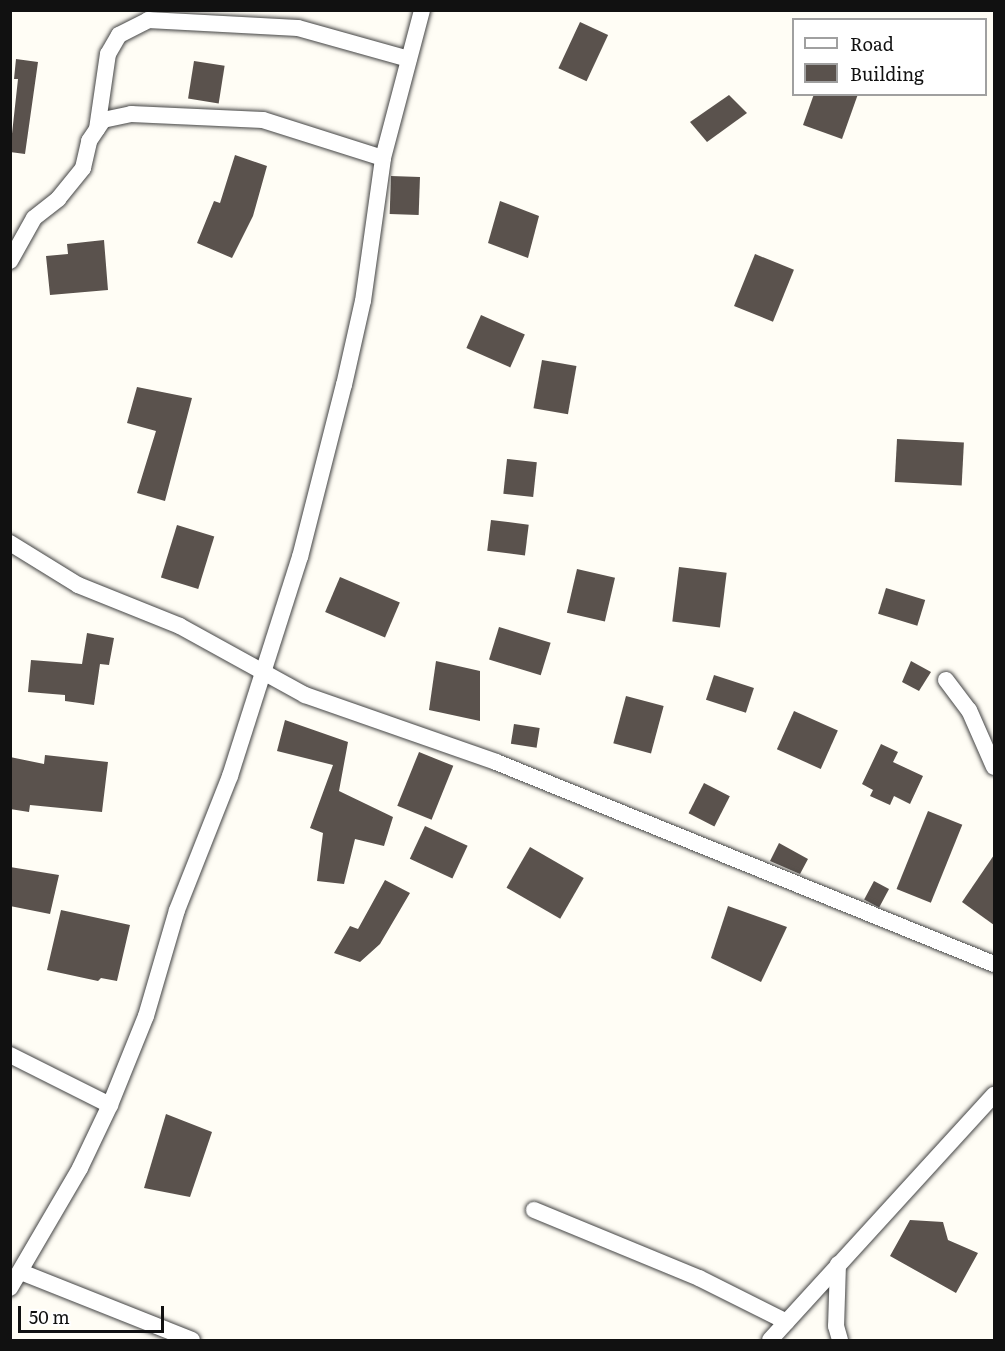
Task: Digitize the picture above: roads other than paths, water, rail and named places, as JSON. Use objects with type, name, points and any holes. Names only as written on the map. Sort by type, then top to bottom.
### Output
[{"type":"street","points":[[10,1288],[80,1168],[110,1104],[146,1016],[177,910],[230,776],[261,669],[300,557],[344,385],[363,301],[383,158],[423,10]]},
{"type":"street","points":[[97,129],[108,54],[119,35],[148,20],[298,28],[409,59]]},
{"type":"street","points":[[10,261],[34,218],[58,199],[83,168],[89,141],[103,120],[131,114],[253,119],[306,131],[383,158]]},
{"type":"street","points":[[10,543],[78,585],[180,626],[305,695],[496,762],[994,964]]},
{"type":"street","points":[[946,680],[969,710],[994,767]]},
{"type":"street","points":[[10,1055],[110,1104]]},
{"type":"street","points":[[770,1341],[994,1095]]},
{"type":"street","points":[[534,1210],[699,1278],[787,1322]]},
{"type":"street","points":[[838,1264],[836,1326],[840,1341]]},
{"type":"street","points":[[21,1272],[192,1341]]}]
